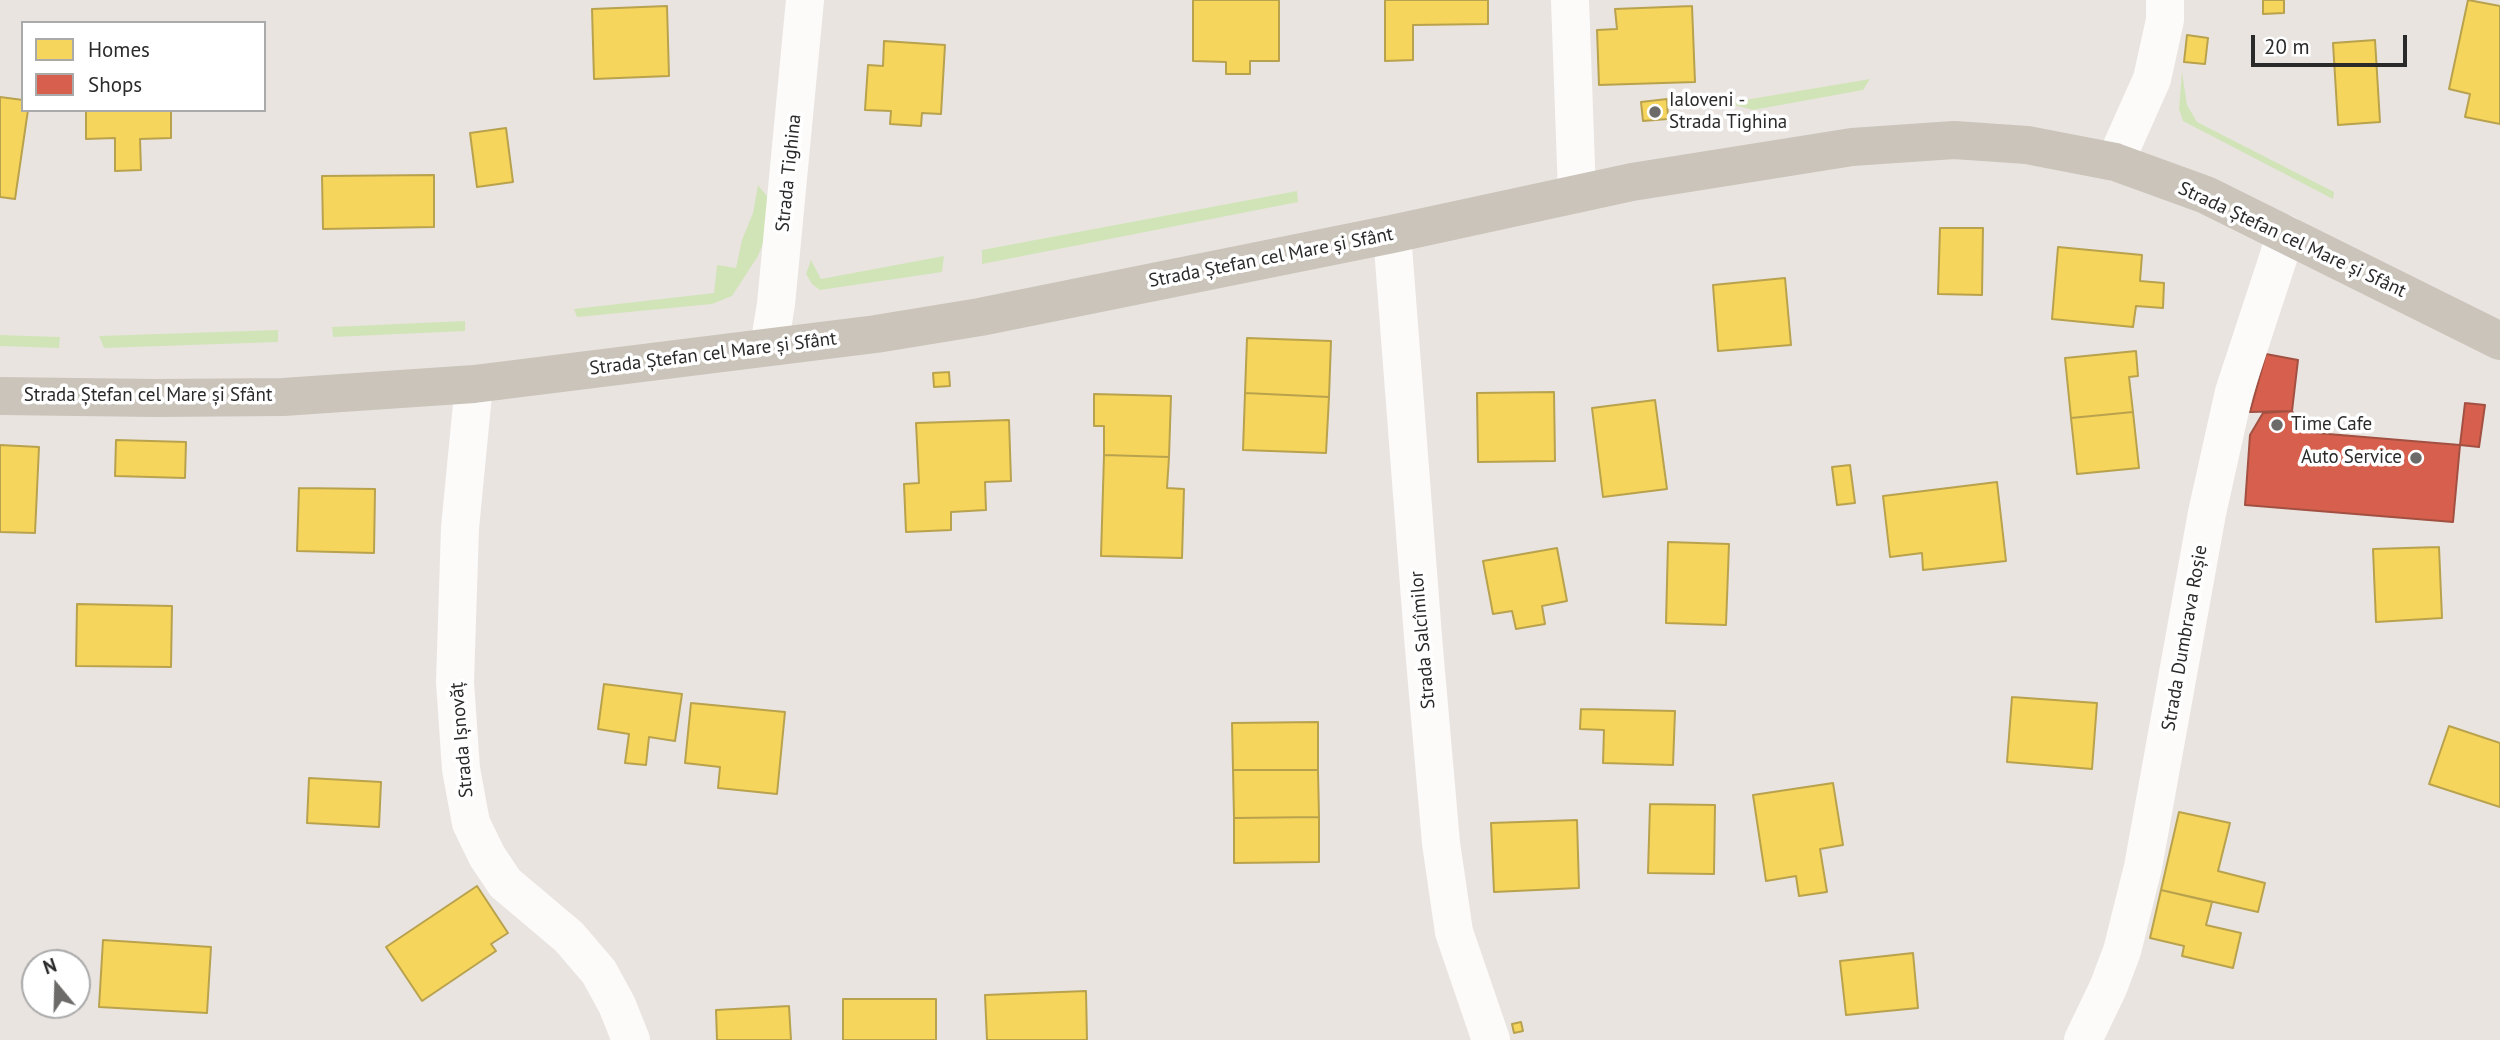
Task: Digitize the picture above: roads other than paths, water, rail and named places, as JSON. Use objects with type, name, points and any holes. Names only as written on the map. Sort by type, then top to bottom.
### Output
[{"type":"main road","name":"Strada Ștefan cel Mare și Sfânt","points":[[0,396],[283,397],[474,384],[876,334],[980,317],[1392,234],[1577,193],[1852,147],[1954,140],[2027,145],[2115,162],[2206,195],[2500,341]]},
{"type":"street","name":"Strada Tighina","points":[[769,347],[776,304],[805,0]]},
{"type":"street","points":[[1570,0],[1577,193]]},
{"type":"street","points":[[2115,162],[2152,79],[2165,20],[2165,0]]},
{"type":"street","name":"Strada Salcîmilor","points":[[1392,234],[1441,843],[1454,932],[1491,1040]]},
{"type":"street","name":"Strada Dumbrava Roșie","points":[[2082,1040],[2109,988],[2122,951],[2143,867],[2207,513],[2234,392],[2286,234]]},
{"type":"street","name":"Strada Ișnovăț","points":[[474,384],[460,528],[456,682],[461,769],[471,822],[487,856],[505,883],[569,937],[599,972],[617,1005],[631,1040]]},
{"type":"place","name":"Ialoveni - Strada Tighina","points":[[1655,112]]},
{"type":"place","name":"Time Cafe","points":[[2277,425]]},
{"type":"place","name":"Auto Service","points":[[2416,458]]}]
